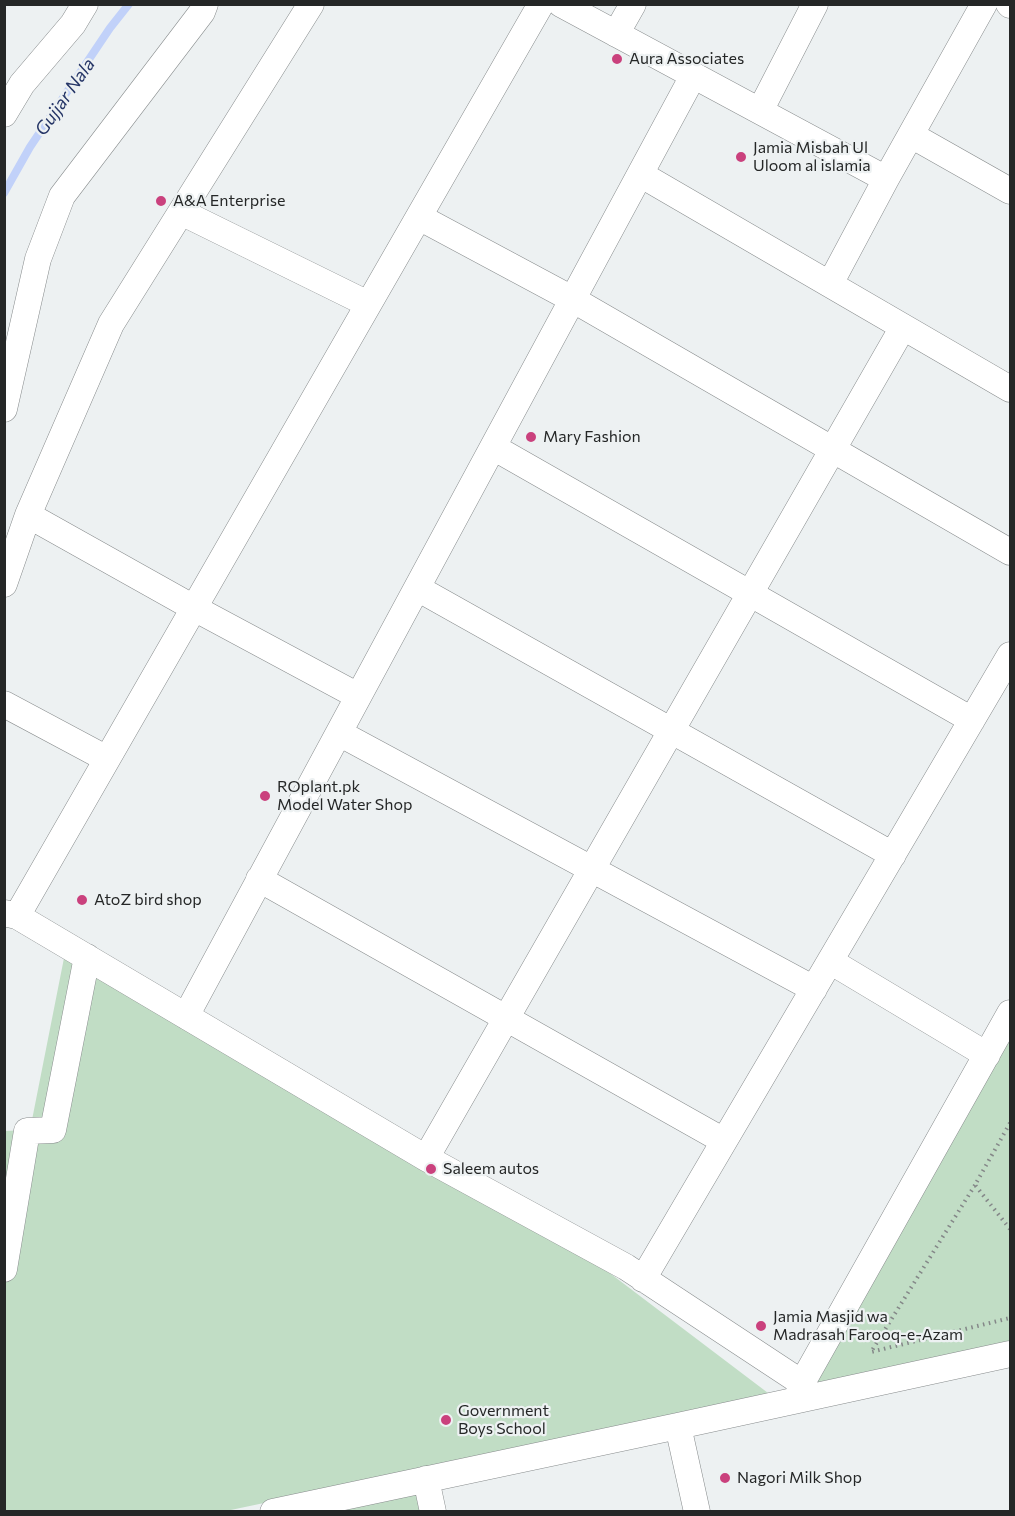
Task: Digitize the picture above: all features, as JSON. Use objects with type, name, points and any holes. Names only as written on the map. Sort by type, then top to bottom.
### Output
[{"type":"street","points":[[4,114],[22,84],[73,24],[85,4]]},
{"type":"street","points":[[4,409],[38,259],[62,196],[196,21],[205,4]]},
{"type":"street","points":[[4,584],[28,514],[111,324],[310,4]]},
{"type":"street","points":[[541,4],[108,759],[11,915],[87,957],[426,1158],[626,1267],[799,1391]]},
{"type":"street","points":[[561,4],[886,179]]},
{"type":"street","points":[[616,34],[633,4]]},
{"type":"street","points":[[760,111],[815,4]]},
{"type":"street","points":[[830,284],[984,4]]},
{"type":"street","points":[[186,1016],[693,76]]},
{"type":"street","points":[[911,135],[1011,191]]},
{"type":"street","points":[[640,174],[1011,389]]},
{"type":"street","points":[[181,212],[369,304]]},
{"type":"street","points":[[419,217],[573,299],[1011,552]]},
{"type":"street","points":[[426,1158],[903,327]]},
{"type":"street","points":[[493,447],[972,720]]},
{"type":"street","points":[[28,514],[194,608],[358,696]]},
{"type":"street","points":[[417,588],[893,855]]},
{"type":"street","points":[[643,1279],[972,720],[1007,668]]},
{"type":"street","points":[[4,704],[108,759]]},
{"type":"street","points":[[339,733],[814,989]]},
{"type":"street","points":[[259,879],[724,1141]]},
{"type":"street","points":[[4,1269],[27,1131],[53,1130],[87,957]]},
{"type":"street","points":[[830,961],[987,1055]]},
{"type":"street","points":[[799,1391],[1011,1013]]},
{"type":"street","points":[[273,1512],[678,1426],[799,1391],[1011,1353]]},
{"type":"street","points":[[678,1426],[697,1512]]},
{"type":"street","points":[[426,1479],[433,1512]]},
{"type":"path","points":[[1011,1123],[871,1352],[1011,1318]]},
{"type":"path","points":[[975,1185],[1011,1229]]},
{"type":"green space","points":[[64,958],[603,1268],[772,1396],[226,1511],[5,1511],[4,1131],[30,1130]]},
{"type":"green space","points":[[1010,1013],[1010,1354],[797,1400]]},
{"type":"green space","points":[[426,1479],[433,1512],[273,1512]]},
{"type":"waterway","name":"Gujjar Nala","points":[[4,193],[30,147],[110,28],[129,4]]},
{"type":"place","name":"Aura Associates","points":[[617,59]]},
{"type":"place","name":"Jamia Misbah Ul Uloom al islamia","points":[[741,157]]},
{"type":"place","name":"A&A Enterprise","points":[[161,201]]},
{"type":"place","name":"Mary Fashion","points":[[531,437]]},
{"type":"place","name":"ROplant.pk Model Water Shop","points":[[265,796]]},
{"type":"place","name":"AtoZ bird shop","points":[[82,900]]},
{"type":"place","name":"Saleem autos","points":[[431,1169]]},
{"type":"place","name":"Jamia Masjid wa Madrasah Farooq-e-Azam","points":[[761,1326]]},
{"type":"place","name":"Government Boys School","points":[[446,1420]]},
{"type":"place","name":"Nagori Milk Shop","points":[[725,1478]]}]
